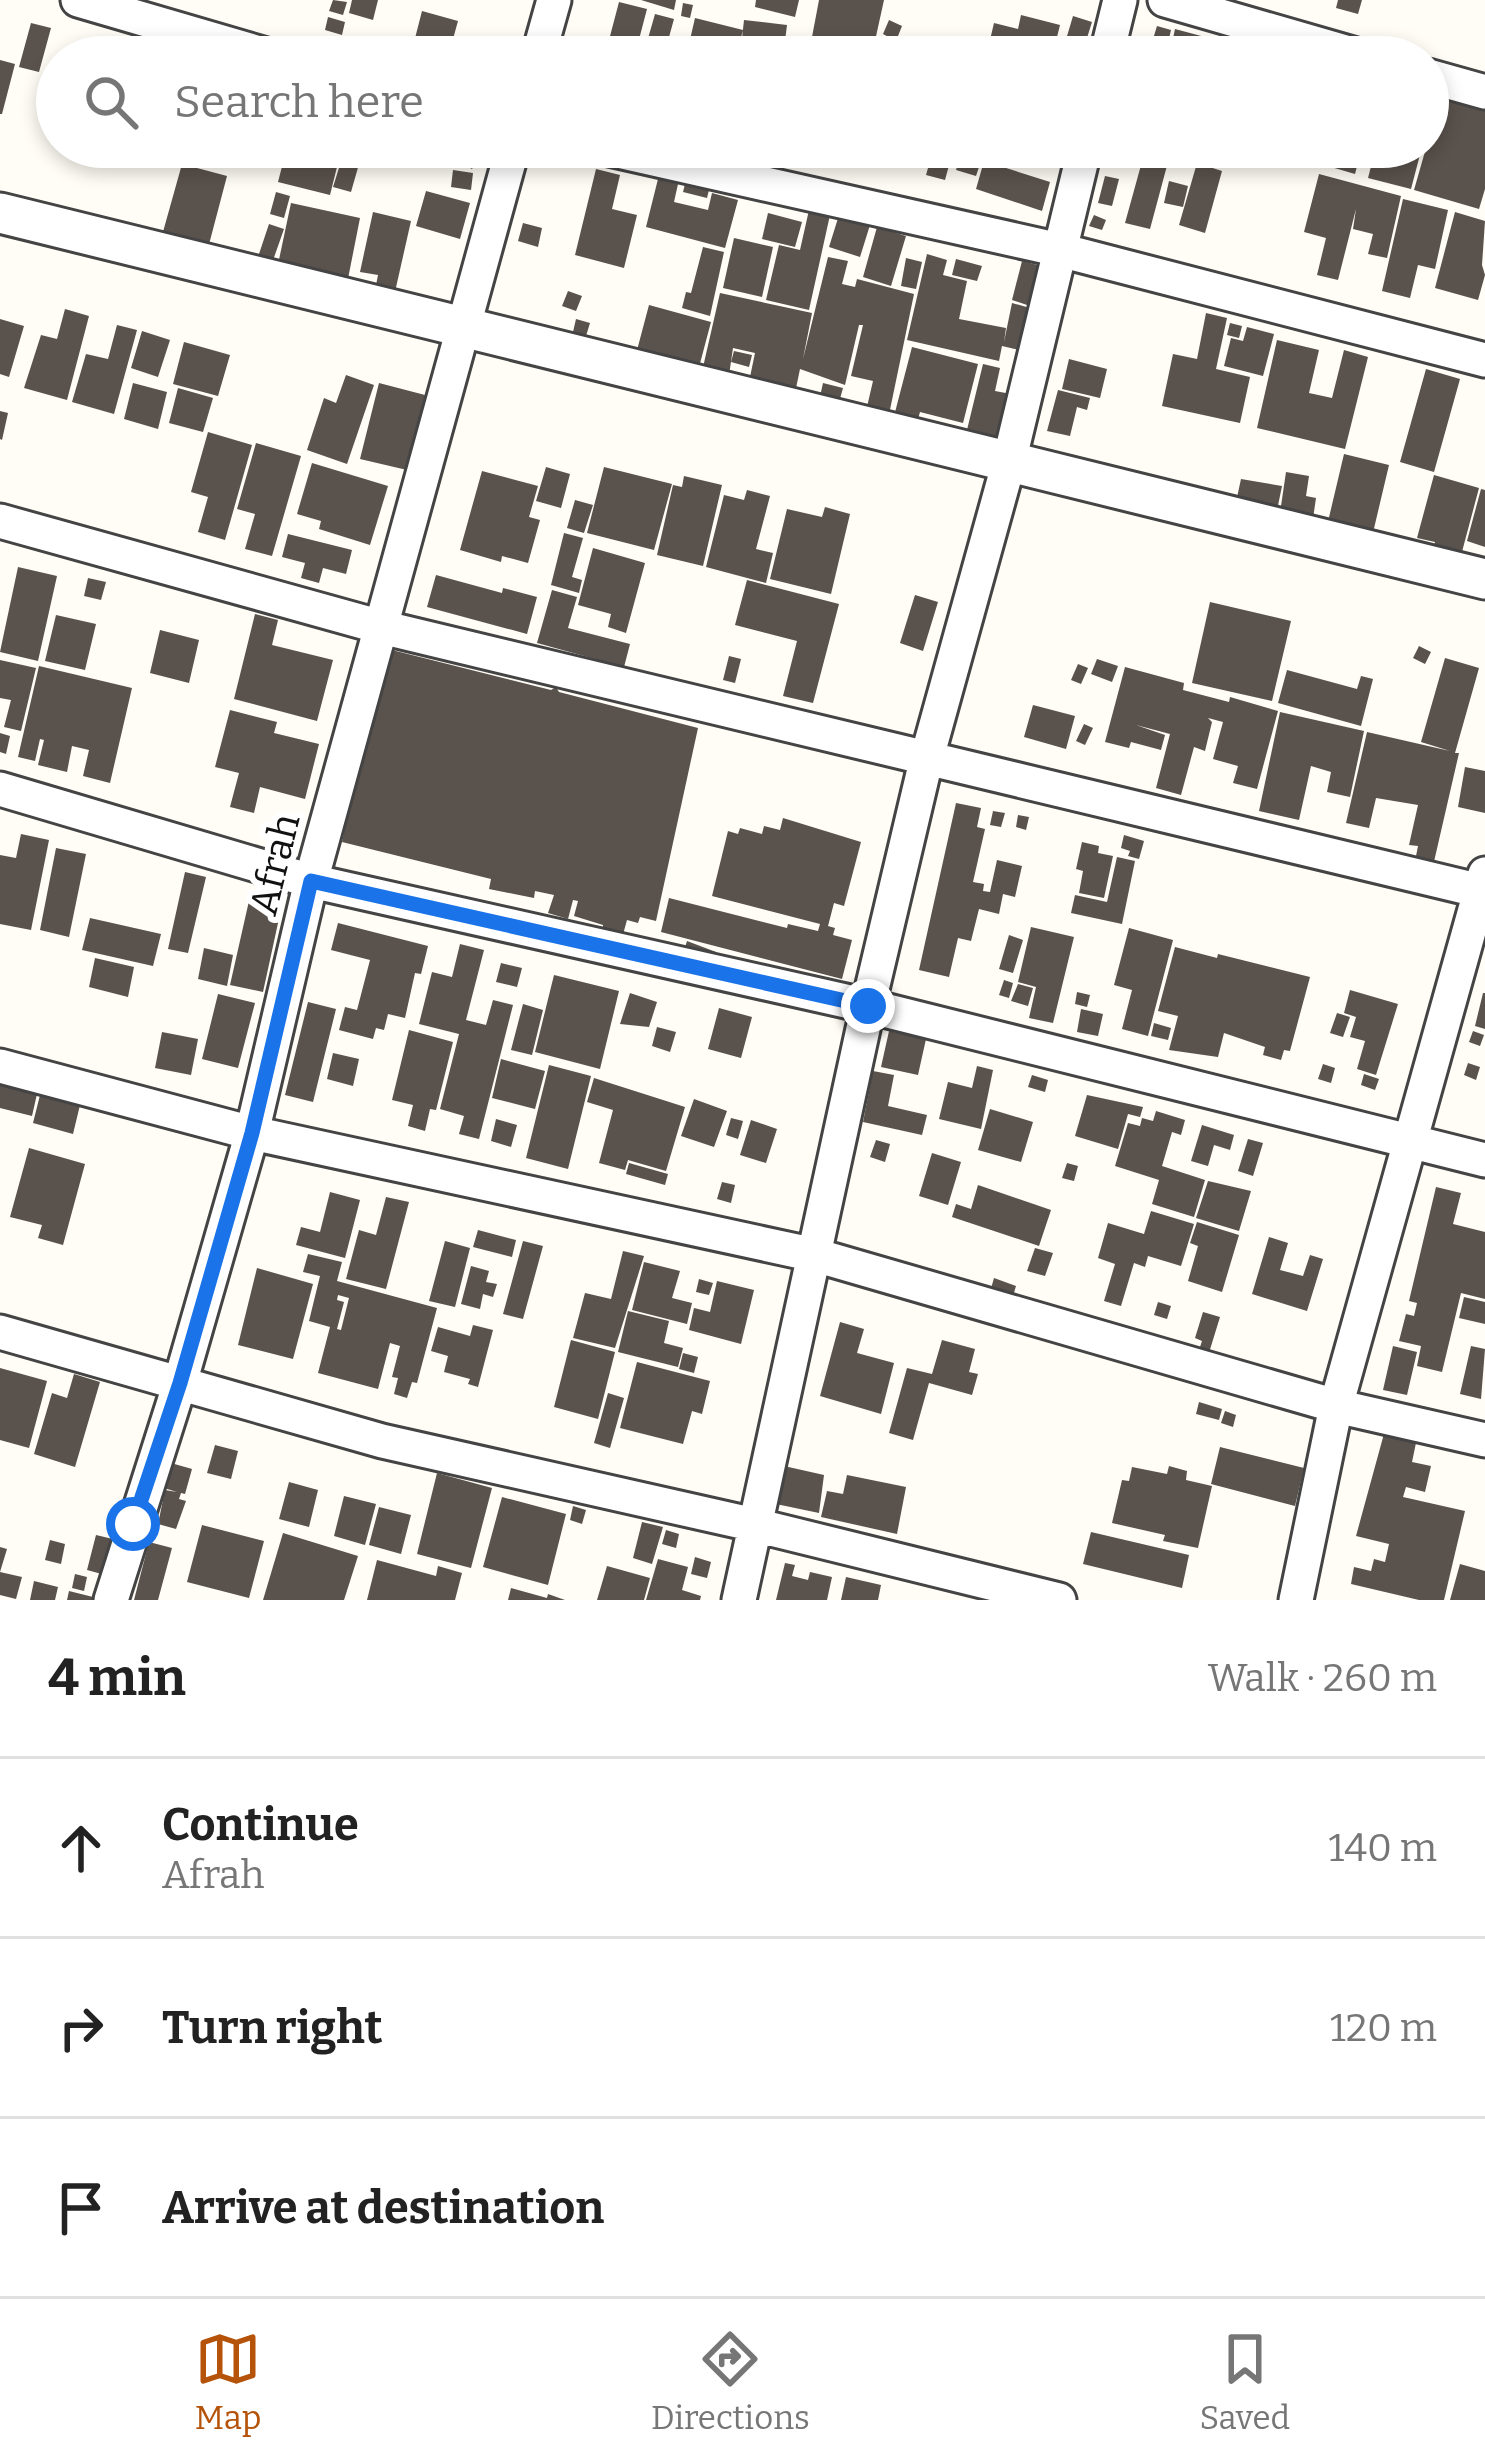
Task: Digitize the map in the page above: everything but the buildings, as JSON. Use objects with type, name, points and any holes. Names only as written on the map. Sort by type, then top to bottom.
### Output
[{"type":"street","points":[[78,0],[201,36]]},
{"type":"street","points":[[544,36],[554,0]]},
{"type":"street","points":[[1111,36],[1120,0]]},
{"type":"street","points":[[1165,0],[1290,36]]},
{"type":"street","points":[[1449,82],[1485,92]]},
{"type":"street","name":"Afrah","points":[[110,1600],[180,1383],[252,1133],[311,881],[507,168]]},
{"type":"street","points":[[694,168],[1060,250],[1485,360]]},
{"type":"street","points":[[739,1600],[926,760],[1009,462],[1080,168]]},
{"type":"street","points":[[0,213],[1485,580]]},
{"type":"street","points":[[0,521],[381,627],[926,760],[1484,886],[1336,1406],[1297,1600]]},
{"type":"street","points":[[0,789],[311,881],[868,1006],[1485,1160]]},
{"type":"street","points":[[0,1066],[252,1133],[815,1255],[1336,1406],[1485,1440]]},
{"type":"street","points":[[0,1332],[382,1441],[1059,1600]]},
{"type":"route","points":[[133,1524],[180,1383],[252,1133],[311,881],[868,1006]]}]
